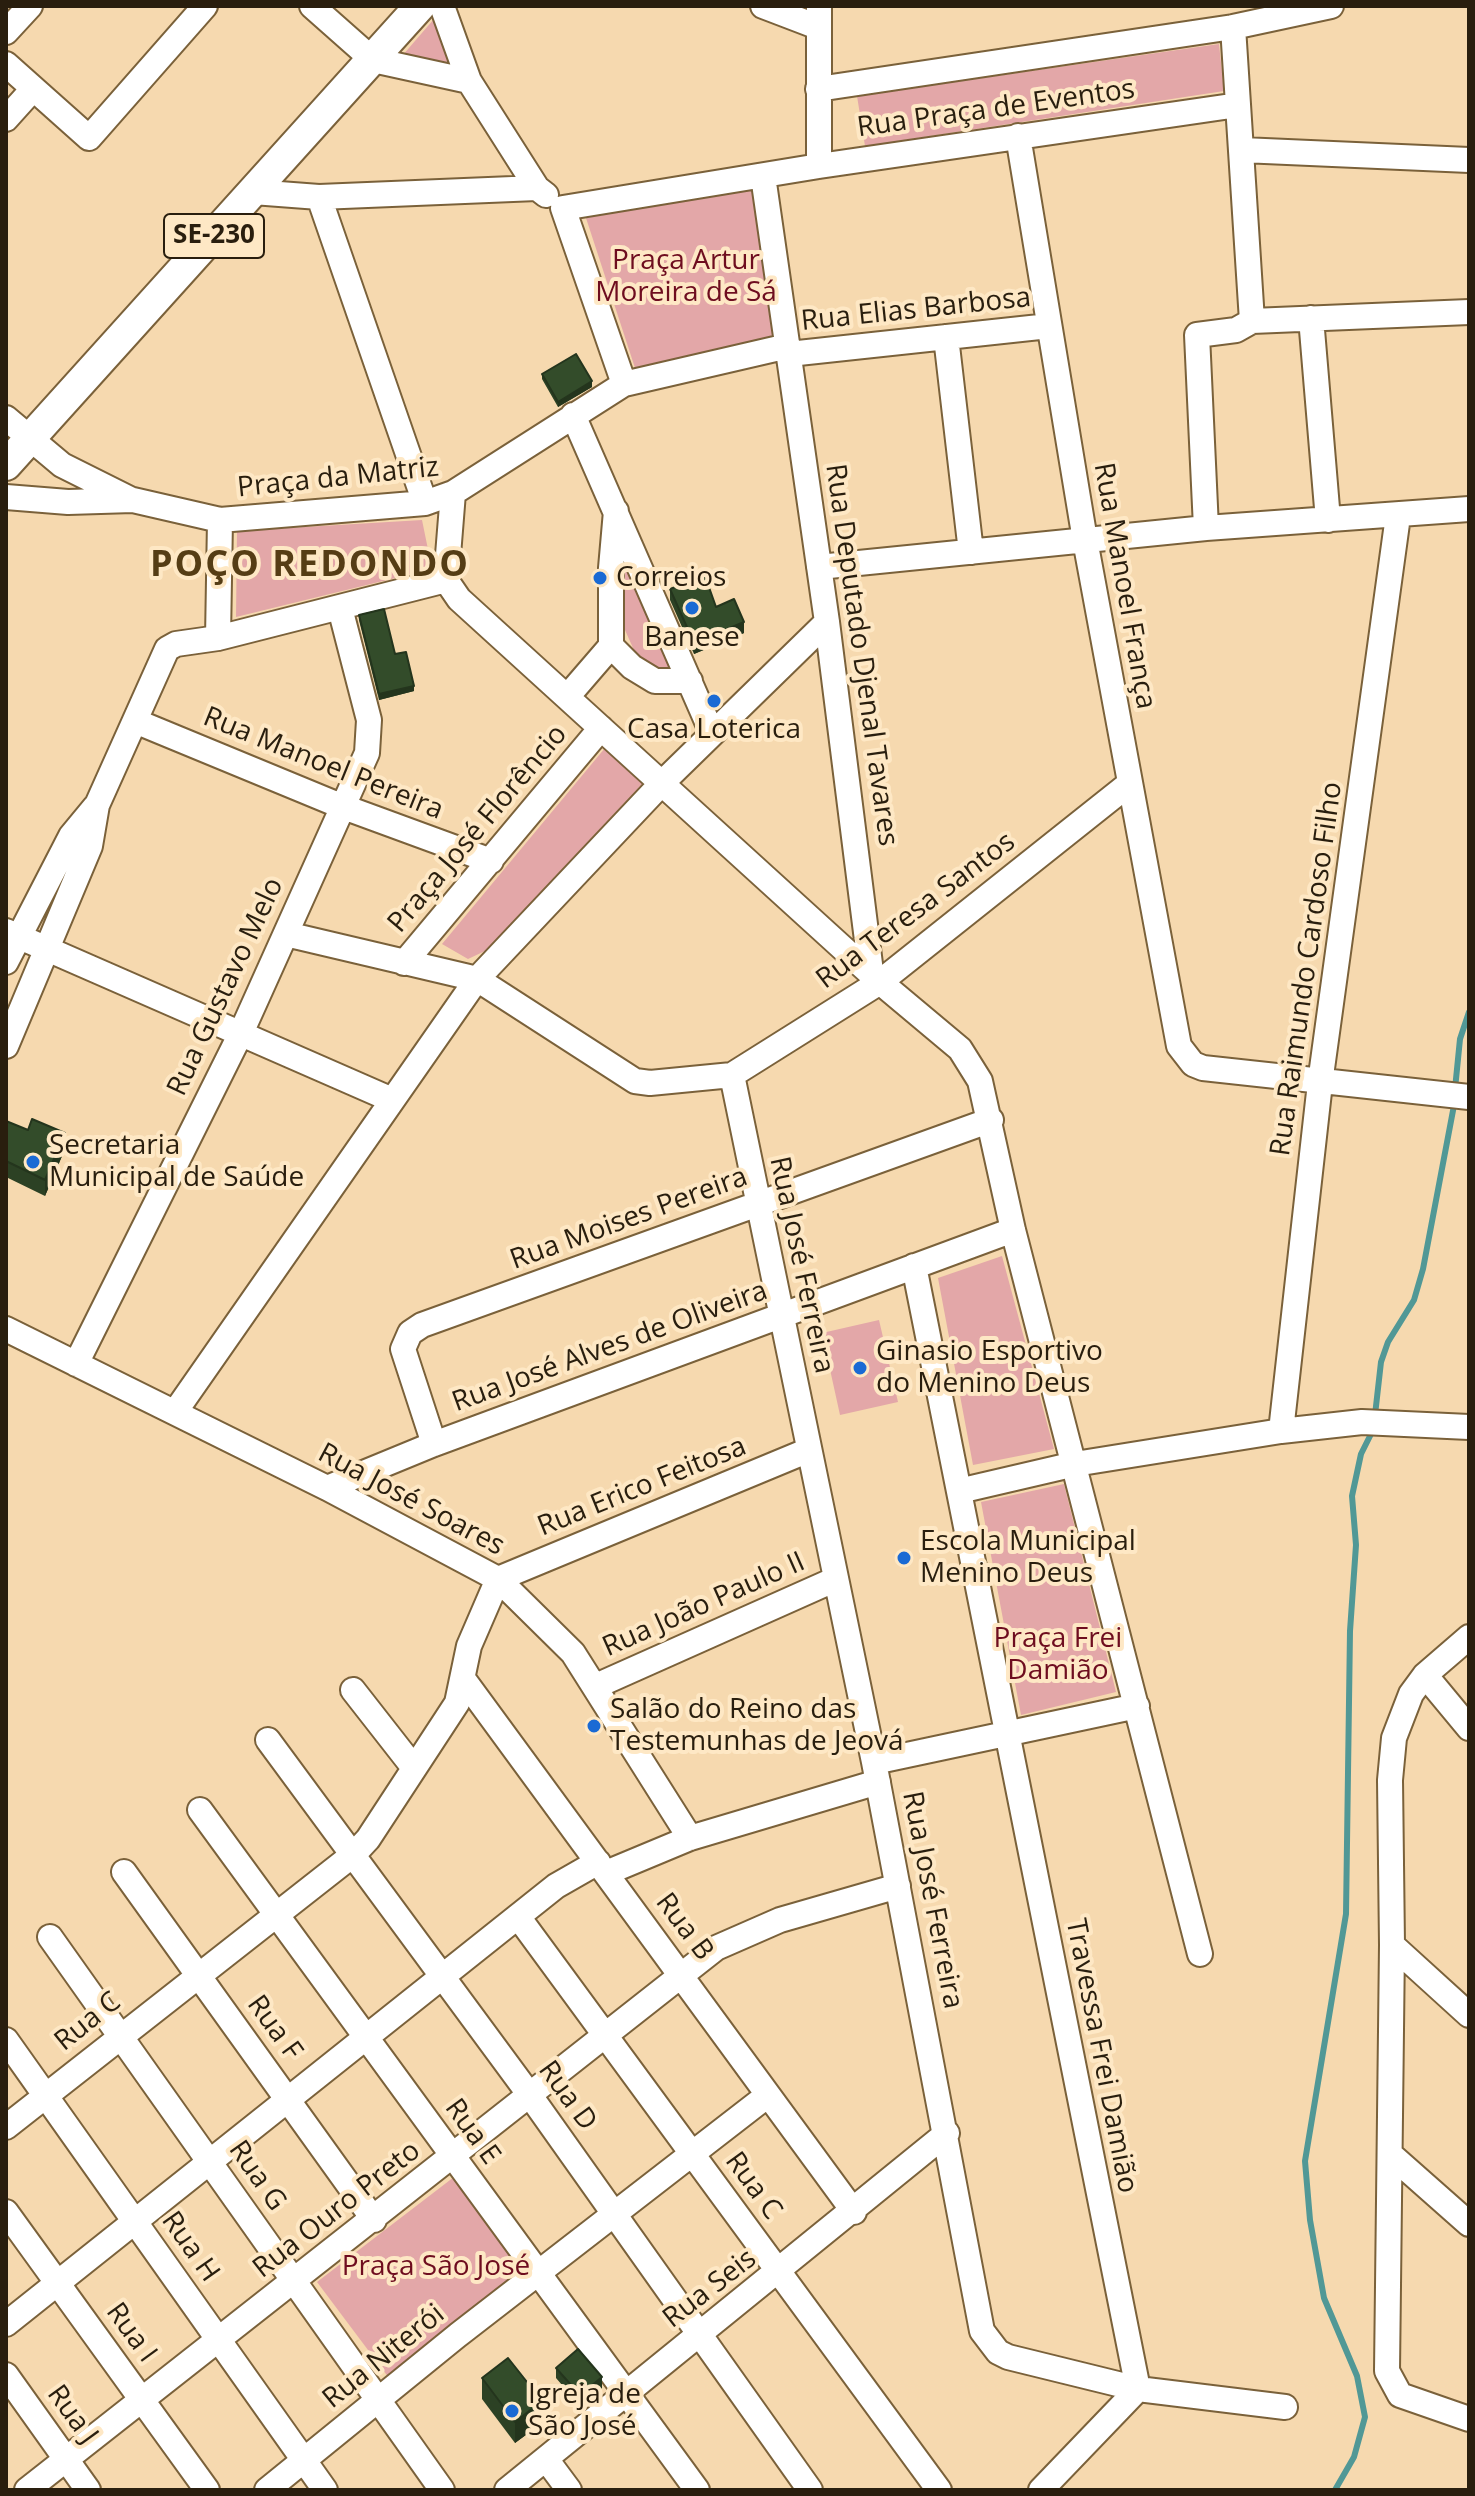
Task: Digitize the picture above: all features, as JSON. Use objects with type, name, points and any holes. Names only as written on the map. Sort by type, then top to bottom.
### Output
[{"type":"main road","name":"SE-230","points":[[6,465],[420,6]]},
{"type":"street","points":[[6,32],[30,6]]},
{"type":"street","points":[[6,64],[89,138],[205,6]]},
{"type":"street","points":[[312,6],[373,60],[469,81]]},
{"type":"street","points":[[442,6],[469,81],[537,188],[563,208],[624,384]]},
{"type":"street","points":[[763,6],[818,17],[819,166]]},
{"type":"street","points":[[818,89],[1233,27],[1331,6]]},
{"type":"street","points":[[1233,27],[1252,321]]},
{"type":"street","points":[[6,119],[33,89]]},
{"type":"street","name":"Rua Praça de Eventos","points":[[763,176],[1238,105]]},
{"type":"street","name":"Rua Manoel França","points":[[1018,136],[1085,540],[1179,1046],[1193,1064],[1203,1068],[1320,1083]]},
{"type":"street","points":[[1242,150],[1469,160]]},
{"type":"street","points":[[453,493],[624,384],[789,350],[763,176],[563,208]]},
{"type":"street","points":[[253,192],[319,197],[537,188]]},
{"type":"street","points":[[319,197],[425,503]]},
{"type":"street","points":[[1206,528],[1197,335],[1236,330],[1252,321],[1469,312]]},
{"type":"street","points":[[1311,318],[1328,520]]},
{"type":"street","name":"Rua Elias Barbosa","points":[[789,350],[1049,326]]},
{"type":"street","points":[[946,337],[971,552]]},
{"type":"street","name":"Rua Deputado Djenal Tavares","points":[[789,350],[875,977]]},
{"type":"street","points":[[573,415],[712,733]]},
{"type":"street","points":[[6,418],[29,439],[78,474],[133,500],[220,520]]},
{"type":"street","name":"Praça da Matriz","points":[[218,638],[220,520],[425,503],[453,493],[446,580]]},
{"type":"street","points":[[6,497],[68,502],[133,500]]},
{"type":"street","points":[[567,697],[611,646],[611,568],[616,508]]},
{"type":"street","points":[[819,567],[1206,528],[1469,509]]},
{"type":"street","name":"Rua Raimundo Cardoso Filho","points":[[1281,1431],[1320,1083],[1398,516]]},
{"type":"street","points":[[7,1043],[48,952],[90,846],[97,805],[167,649],[176,644],[218,638],[446,580],[459,599],[601,728]]},
{"type":"street","name":"Rua Gustavo Melo","points":[[76,1364],[241,1033],[367,753],[370,732],[340,608]]},
{"type":"street","points":[[175,1412],[390,1099],[477,979],[662,783],[827,622]]},
{"type":"street","points":[[611,646],[632,667],[655,681],[690,681]]},
{"type":"street","name":"Rua Manoel Pereira","points":[[135,721],[341,806],[491,861]]},
{"type":"street","name":"Praça José Florêncio","points":[[477,979],[404,963],[601,728],[875,977],[960,1049],[980,1081],[991,1120]]},
{"type":"street","name":"Rua Teresa Santos","points":[[732,1075],[875,977],[1129,784]]},
{"type":"street","points":[[6,962],[12,934],[71,836],[97,805]]},
{"type":"street","points":[[12,934],[390,1099]]},
{"type":"street","points":[[286,934],[404,963]]},
{"type":"street","points":[[477,979],[635,1081],[650,1083],[732,1075]]},
{"type":"street","name":"Rua José Ferreira","points":[[732,1075],[876,1772],[947,2133],[978,2318],[987,2342],[1008,2357],[1138,2389],[1285,2407]]},
{"type":"street","points":[[1320,1083],[1469,1097]]},
{"type":"street","points":[[991,1120],[1013,1230],[1200,1954]]},
{"type":"street","name":"Rua Moises Pereira","points":[[434,1444],[403,1349],[410,1333],[422,1325],[991,1120]]},
{"type":"street","points":[[1005,1734],[914,1266],[1013,1230]]},
{"type":"street","name":"Rua José Alves de Oliveira","points":[[327,1488],[434,1444],[914,1266]]},
{"type":"street","name":"Rua José Soares","points":[[6,1329],[327,1488],[498,1579],[554,1631],[596,1686],[690,1838]]},
{"type":"street","points":[[959,1491],[1075,1464],[1281,1431],[1362,1422],[1469,1427]]},
{"type":"street","name":"Rua Erico Feitosa","points":[[498,1579],[809,1450]]},
{"type":"street","name":"Rua C","points":[[6,2127],[120,2034],[354,1854],[446,1723],[464,1680],[469,1646],[498,1579]]},
{"type":"street","name":"Rua João Paulo II","points":[[596,1686],[836,1579]]},
{"type":"street","points":[[1469,1637],[1425,1675],[1411,1694],[1394,1738],[1390,1780],[1390,2381],[1400,2395],[1469,2419]]},
{"type":"street","points":[[1425,1675],[1469,1728]]},
{"type":"street","name":"Rua B","points":[[464,1680],[854,2212]]},
{"type":"street","points":[[353,1690],[414,1768]]},
{"type":"street","points":[[6,2324],[519,1918],[569,1875],[602,1868],[876,1772],[1005,1734],[1137,1706]]},
{"type":"street","name":"Travessa Frei Damião","points":[[1005,1734],[1138,2389]]},
{"type":"street","name":"Rua D","points":[[268,1740],[529,2094],[810,2490]]},
{"type":"street","name":"Rua E","points":[[200,1810],[697,2490]]},
{"type":"street","name":"Rua F","points":[[124,1872],[374,2220]]},
{"type":"street","name":"Rua Ouro Preto","points":[[27,2490],[374,2220],[604,2033],[716,1948],[755,1928],[898,1886]]},
{"type":"street","name":"Rua C","points":[[519,1918],[939,2490]]},
{"type":"street","name":"Rua G","points":[[50,1937],[442,2490]]},
{"type":"street","points":[[1392,1945],[1469,2015]]},
{"type":"street","name":"Rua H","points":[[6,2040],[325,2490]]},
{"type":"street","name":"Rua Niterói","points":[[267,2490],[768,2095]]},
{"type":"street","name":"Rua Seis","points":[[507,2490],[779,2273],[854,2212],[877,2188],[947,2133]]},
{"type":"street","points":[[1391,2155],[1469,2224]]},
{"type":"street","name":"Rua I","points":[[6,2212],[207,2490]]},
{"type":"street","name":"Rua J","points":[[6,2375],[88,2490]]},
{"type":"street","points":[[1041,2490],[1138,2389]]},
{"type":"street","points":[[546,2459],[569,2490]]},
{"type":"green space","points":[[434,19],[451,65],[402,56]]},
{"type":"green space","points":[[1219,44],[1224,91],[865,146],[857,96]]},
{"type":"green space","name":"Praça Artur Moreira de Sá","points":[[752,187],[775,336],[635,368],[586,218]]},
{"type":"green space","points":[[422,520],[432,569],[236,617],[237,531]]},
{"type":"green space","points":[[623,553],[674,668],[651,669],[637,657],[621,621]]},
{"type":"green space","points":[[605,748],[646,780],[485,951],[468,959],[442,944]]},
{"type":"green space","points":[[1002,1256],[1054,1449],[973,1465],[938,1278]]},
{"type":"green space","name":"Ginasio Esportivo do Menino Deus","points":[[879,1320],[898,1402],[840,1415],[822,1333]]},
{"type":"green space","name":"Praça Frei Damião","points":[[1064,1484],[1116,1692],[1021,1715],[981,1502]]},
{"type":"green space","name":"Praça São José","points":[[454,2177],[527,2274],[389,2378],[317,2282]]},
{"type":"building","points":[[576,354],[592,381],[558,402],[542,374]]},
{"type":"building","points":[[705,576],[716,607],[734,599],[744,622],[694,643],[670,589]]},
{"type":"building","points":[[384,609],[395,654],[406,652],[414,686],[379,694],[359,615]]},
{"type":"building","name":"Secretaria Municipal de Saúde","points":[[32,1119],[65,1133],[45,1180],[6,1161],[6,1121],[28,1130]]},
{"type":"building","points":[[578,2349],[602,2377],[580,2395],[556,2368]]},
{"type":"building","points":[[508,2358],[542,2401],[515,2422],[482,2378]]},
{"type":"waterway","points":[[1455,1089],[1460,1039],[1469,1012]]},
{"type":"waterway","points":[[1375,1415],[1381,1362],[1388,1342],[1414,1300],[1423,1269],[1455,1100]]},
{"type":"waterway","points":[[1335,2490],[1354,2457],[1365,2417],[1357,2376],[1324,2298],[1310,2220],[1305,2161],[1346,1914],[1350,1631],[1356,1545],[1352,1496],[1361,1454],[1373,1430]]},
{"type":"place","name":"Correios","points":[[600,578]]},
{"type":"place","name":"Banese","points":[[692,608]]},
{"type":"place","name":"Casa Loterica","points":[[714,701]]},
{"type":"place","name":"Secretaria Municipal de Saúde","points":[[33,1162]]},
{"type":"place","name":"Ginasio Esportivo do Menino Deus","points":[[860,1368]]},
{"type":"place","name":"Escola Municipal Menino Deus","points":[[904,1558]]},
{"type":"place","name":"Salão do Reino das Testemunhas de Jeová","points":[[594,1726]]},
{"type":"place","name":"Igreja de São José","points":[[512,2411]]},
{"type":"district","name":"POÇO REDONDO","points":[[310,566]]}]
